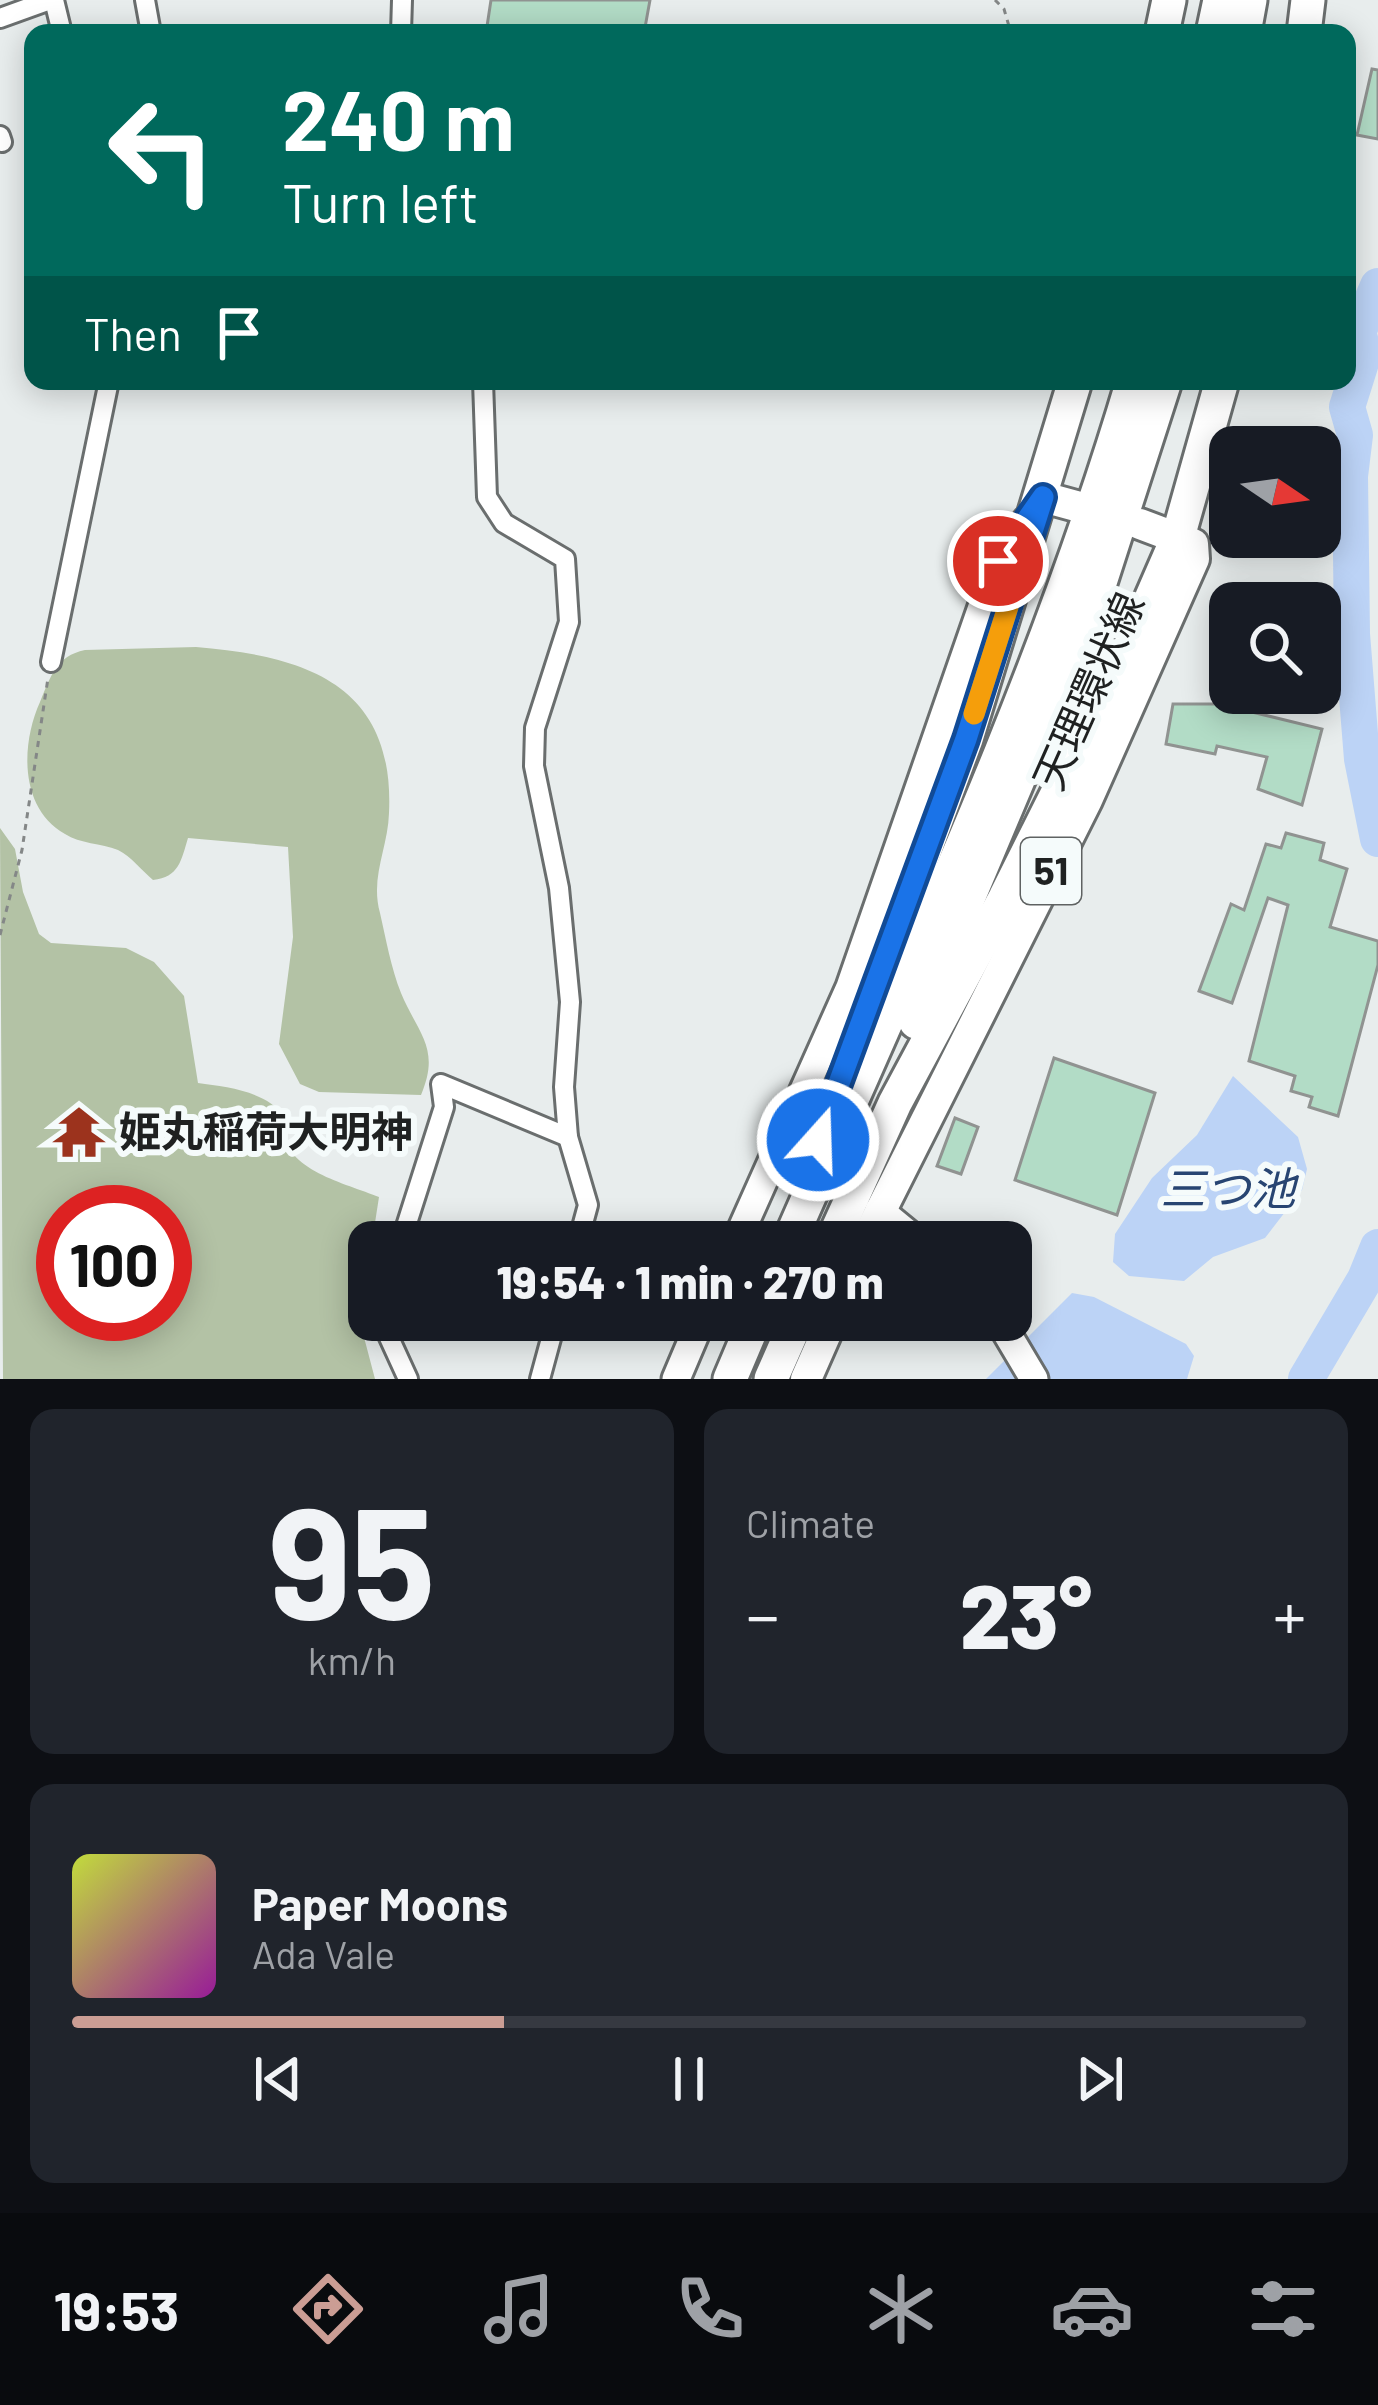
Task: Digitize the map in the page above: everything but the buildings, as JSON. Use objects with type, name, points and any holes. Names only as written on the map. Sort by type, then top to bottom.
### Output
[{"type":"highway","points":[[793,1221],[966,739],[1073,390]]},
{"type":"highway","points":[[794,1221],[1030,681],[1102,484],[1130,390]]},
{"type":"highway","points":[[829,1221],[1073,653],[1162,390]]},
{"type":"highway","points":[[841,1221],[895,1102],[1072,767],[1178,537],[1219,390]]},
{"type":"highway","points":[[743,1372],[750,1341]]},
{"type":"highway","points":[[743,1372],[769,1341]]},
{"type":"highway","points":[[771,1379],[788,1341]]},
{"type":"main road","points":[[1043,497],[1076,506]]},
{"type":"main road","points":[[1140,524],[1178,537]]},
{"type":"main road","name":"天理環状線","points":[[874,1221],[1097,778],[1194,559],[1193,544],[1178,537]]},
{"type":"main road","points":[[806,1379],[823,1341]]},
{"type":"street","points":[[0,18],[52,0]]},
{"type":"street","points":[[51,662],[107,390]]},
{"type":"street","points":[[483,390],[487,496],[504,523],[565,559],[568,575],[569,622],[535,728],[534,766],[559,888],[570,1002],[564,1087],[568,1137],[588,1205],[584,1221]]},
{"type":"street","points":[[745,1221],[850,987],[998,561],[1043,497]]},
{"type":"street","points":[[408,1221],[444,1107],[441,1084],[568,1137]]},
{"type":"street","points":[[879,1210],[892,1221]]},
{"type":"street","points":[[391,1341],[408,1379]]},
{"type":"street","points":[[540,1379],[550,1341]]},
{"type":"street","points":[[676,1379],[692,1341]]},
{"type":"street","points":[[1012,1341],[1034,1379]]},
{"type":"path","points":[[0,935],[22,850],[51,662]]},
{"type":"green space","points":[[196,647],[236,651],[307,669],[336,685],[359,706],[377,734],[387,769],[389,813],[377,900],[397,983],[428,1053],[421,1095],[319,1092],[300,1084],[279,1044],[293,937],[288,847],[188,838],[174,871],[153,880],[118,850],[65,834],[39,808],[28,774],[29,737],[61,662],[85,650]]},
{"type":"green space","points":[[0,828],[15,849],[23,892],[39,934],[51,943],[126,948],[154,962],[184,996],[198,1083],[268,1101],[285,1117],[284,1134],[300,1161],[330,1179],[379,1197],[375,1221],[348,1221],[348,1341],[365,1341],[375,1379],[3,1379]]},
{"type":"water","name":"三つ池","points":[[1233,1076],[1298,1137],[1307,1169],[1302,1190],[1265,1238],[1213,1257],[1184,1281],[1129,1276],[1113,1262],[1115,1234],[1152,1178],[1197,1135]]},
{"type":"water","name":"三つ池","points":[[1072,1293],[1094,1297],[1186,1344],[1194,1356],[1187,1379],[986,1379],[1024,1341],[1032,1341],[1032,1333]]},
{"type":"waterway","points":[[1356,378],[1364,353],[1358,332],[1378,286]]},
{"type":"waterway","points":[[1352,390],[1347,407],[1355,435],[1350,476],[1352,634],[1362,759],[1378,839]]},
{"type":"waterway","points":[[1306,1379],[1365,1279],[1378,1247]]},
{"type":"slow traffic","points":[[974,714],[1020,569]]},
{"type":"place","name":"姫丸稲荷大明神","points":[[79,1132]]},
{"type":"route","points":[[818,1140],[966,739],[1043,497],[998,561]]}]
